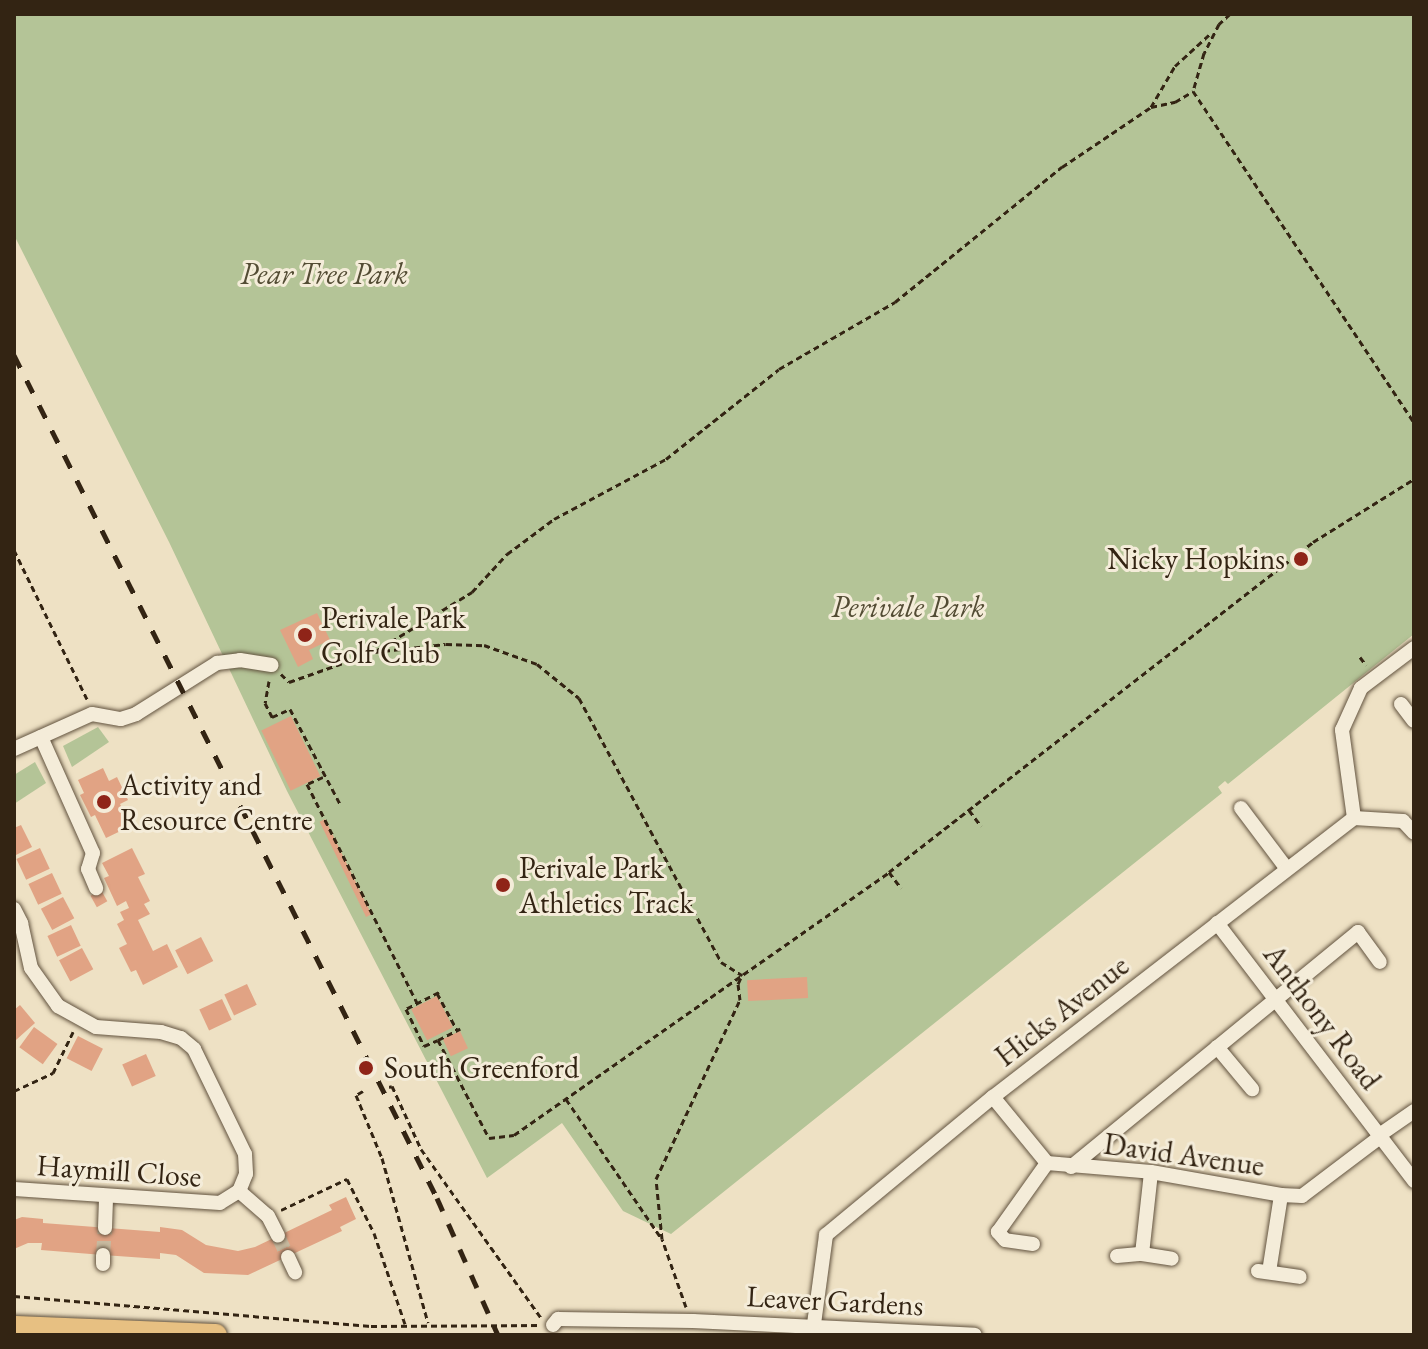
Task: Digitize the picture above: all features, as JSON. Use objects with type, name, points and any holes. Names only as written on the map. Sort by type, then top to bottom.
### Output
[{"type":"highway","points":[[14,1319],[98,1328]]},
{"type":"highway","points":[[14,1327],[216,1335]]},
{"type":"street","points":[[1414,648],[1361,688],[1342,730],[1354,818],[1403,821],[1414,833]]},
{"type":"street","points":[[14,749],[92,714],[121,719],[136,714],[217,663],[240,660],[272,665]]},
{"type":"street","points":[[1401,704],[1414,721]]},
{"type":"street","points":[[41,737],[93,853],[88,869],[96,888]]},
{"type":"street","points":[[1241,808],[1287,869]]},
{"type":"street","name":"Hicks Avenue","points":[[810,1330],[826,1235],[993,1097],[1354,818]]},
{"type":"street","name":"Haymill Close","points":[[14,909],[31,968],[58,1006],[96,1027],[161,1032],[181,1038],[194,1049],[245,1154],[246,1174],[239,1191],[220,1203],[14,1189]]},
{"type":"street","name":"Anthony Road","points":[[1217,923],[1414,1181]]},
{"type":"street","points":[[1071,1167],[1358,932],[1380,962]]},
{"type":"street","points":[[1217,1047],[1252,1089]]},
{"type":"street","points":[[993,1097],[1047,1163],[998,1232],[1005,1240],[1033,1244]]},
{"type":"street","name":"David Avenue","points":[[1047,1163],[1151,1172],[1302,1196],[1414,1111]]},
{"type":"street","points":[[1142,1254],[1151,1172]]},
{"type":"street","points":[[239,1191],[268,1216],[278,1236]]},
{"type":"street","points":[[1281,1195],[1263,1271],[1300,1277]]},
{"type":"street","points":[[105,1228],[106,1197]]},
{"type":"street","points":[[1117,1256],[1142,1254],[1172,1259]]},
{"type":"street","points":[[288,1257],[295,1272]]},
{"type":"street","name":"Leaver Gardens","points":[[549,1326],[558,1319],[690,1316],[810,1330],[847,1327],[975,1335]]},
{"type":"path","points":[[1151,107],[1175,66],[1230,14]]},
{"type":"path","points":[[1215,30],[1196,68],[1193,91],[1414,422]]},
{"type":"path","points":[[272,665],[289,682],[374,652],[472,592],[507,554],[554,519],[666,459],[779,369],[895,302],[1062,167],[1151,107],[1175,102],[1193,91]]},
{"type":"path","points":[[438,1040],[489,1138],[514,1135],[889,872],[1313,542],[1414,479]]},
{"type":"path","points":[[14,550],[77,673],[92,714]]},
{"type":"path","points":[[374,652],[446,644],[484,645],[537,664],[560,679],[579,698],[721,962],[742,975]]},
{"type":"path","points":[[272,665],[265,703],[268,710],[272,717],[290,709],[323,777]]},
{"type":"path","points":[[340,804],[326,775],[307,784],[417,1003]]},
{"type":"path","points":[[969,810],[981,826]]},
{"type":"path","points":[[889,872],[901,888]]},
{"type":"path","points":[[690,1316],[662,1239],[656,1179],[740,1000],[738,984],[742,975]]},
{"type":"path","points":[[438,992],[458,1029],[424,1046],[406,1009],[417,1003],[438,992]]},
{"type":"path","points":[[14,1091],[53,1073],[79,1020]]},
{"type":"path","points":[[389,1087],[392,1086],[421,1149],[549,1326]]},
{"type":"path","points":[[363,1091],[356,1095],[382,1158],[428,1323]]},
{"type":"path","points":[[566,1099],[662,1239]]},
{"type":"path","points":[[268,1216],[347,1179],[374,1233],[405,1324]]},
{"type":"path","points":[[14,1296],[371,1326],[428,1323],[549,1326]]},
{"type":"green space","points":[[14,14],[1414,14],[1414,634],[1228,784],[1225,781],[1218,787],[1222,793],[671,1234],[623,1211],[562,1123],[487,1178],[287,791],[169,542],[14,235]]},
{"type":"green space","points":[[98,727],[109,742],[72,767],[63,746]]},
{"type":"green space","points":[[35,762],[46,783],[14,804],[14,775]]},
{"type":"building","name":"Perivale Park Golf Club","points":[[317,613],[330,640],[309,650],[313,659],[298,667],[280,630]]},
{"type":"building","points":[[291,716],[320,776],[291,791],[261,730]]},
{"type":"building","name":"Activity and Resource Centre","points":[[103,768],[109,781],[117,777],[128,800],[120,804],[131,826],[106,838],[95,815],[91,817],[80,795],[84,793],[78,780]]},
{"type":"building","points":[[325,819],[371,914],[366,917],[320,822]]},
{"type":"building","points":[[21,825],[32,847],[14,856],[14,828]]},
{"type":"building","points":[[40,848],[50,869],[26,880],[16,859]]},
{"type":"building","points":[[132,848],[145,874],[138,877],[150,901],[144,904],[150,914],[138,920],[153,951],[167,944],[178,967],[143,985],[136,970],[131,972],[119,948],[127,944],[117,924],[124,920],[120,912],[129,908],[126,901],[117,906],[104,878],[109,876],[102,863]]},
{"type":"building","points":[[52,873],[62,894],[38,905],[28,884]]},
{"type":"building","points":[[101,890],[107,901],[97,907],[91,896]]},
{"type":"building","points":[[63,897],[74,918],[52,930],[41,909]]},
{"type":"building","points":[[71,925],[81,946],[57,957],[47,936]]},
{"type":"building","points":[[201,937],[213,961],[187,974],[175,950]]},
{"type":"building","points":[[82,948],[93,969],[70,981],[59,960]]},
{"type":"building","points":[[807,977],[808,998],[748,1001],[747,980]]},
{"type":"building","points":[[247,984],[257,1005],[234,1015],[224,995]]},
{"type":"building","points":[[437,996],[453,1027],[427,1040],[411,1009]]},
{"type":"building","points":[[222,999],[232,1020],[209,1030],[199,1010]]},
{"type":"building","points":[[20,1005],[35,1023],[16,1040],[14,1010]]},
{"type":"building","points":[[34,1027],[57,1044],[43,1064],[19,1047]]},
{"type":"building","points":[[460,1031],[468,1048],[451,1056],[443,1039]]},
{"type":"building","points":[[78,1036],[103,1049],[92,1071],[67,1058]]},
{"type":"building","points":[[146,1054],[156,1076],[132,1087],[122,1065]]},
{"type":"building","points":[[346,1197],[356,1219],[340,1227],[342,1231],[248,1275],[204,1273],[176,1255],[160,1253],[160,1259],[41,1250],[42,1243],[28,1243],[14,1249],[14,1220],[22,1217],[43,1219],[43,1223],[160,1232],[160,1227],[182,1230],[206,1245],[238,1251],[255,1247],[332,1210],[329,1205]]},
{"type":"tunnel","points":[[103,1255],[105,1228]]},
{"type":"tunnel","points":[[278,1236],[288,1257]]},
{"type":"railway","points":[[14,355],[437,1198],[498,1335]]},
{"type":"place","name":"Nicky Hopkins","points":[[1301,559]]},
{"type":"place","name":"Perivale Park Golf Club","points":[[305,635]]},
{"type":"place","name":"Activity and Resource Centre","points":[[104,802]]},
{"type":"place","name":"Perivale Park Athletics Track","points":[[503,885]]},
{"type":"place","name":"South Greenford","points":[[366,1068]]},
{"type":"park label","name":"Pear Tree Park","points":[[324,274]]},
{"type":"park label","name":"Perivale Park","points":[[908,607]]}]
